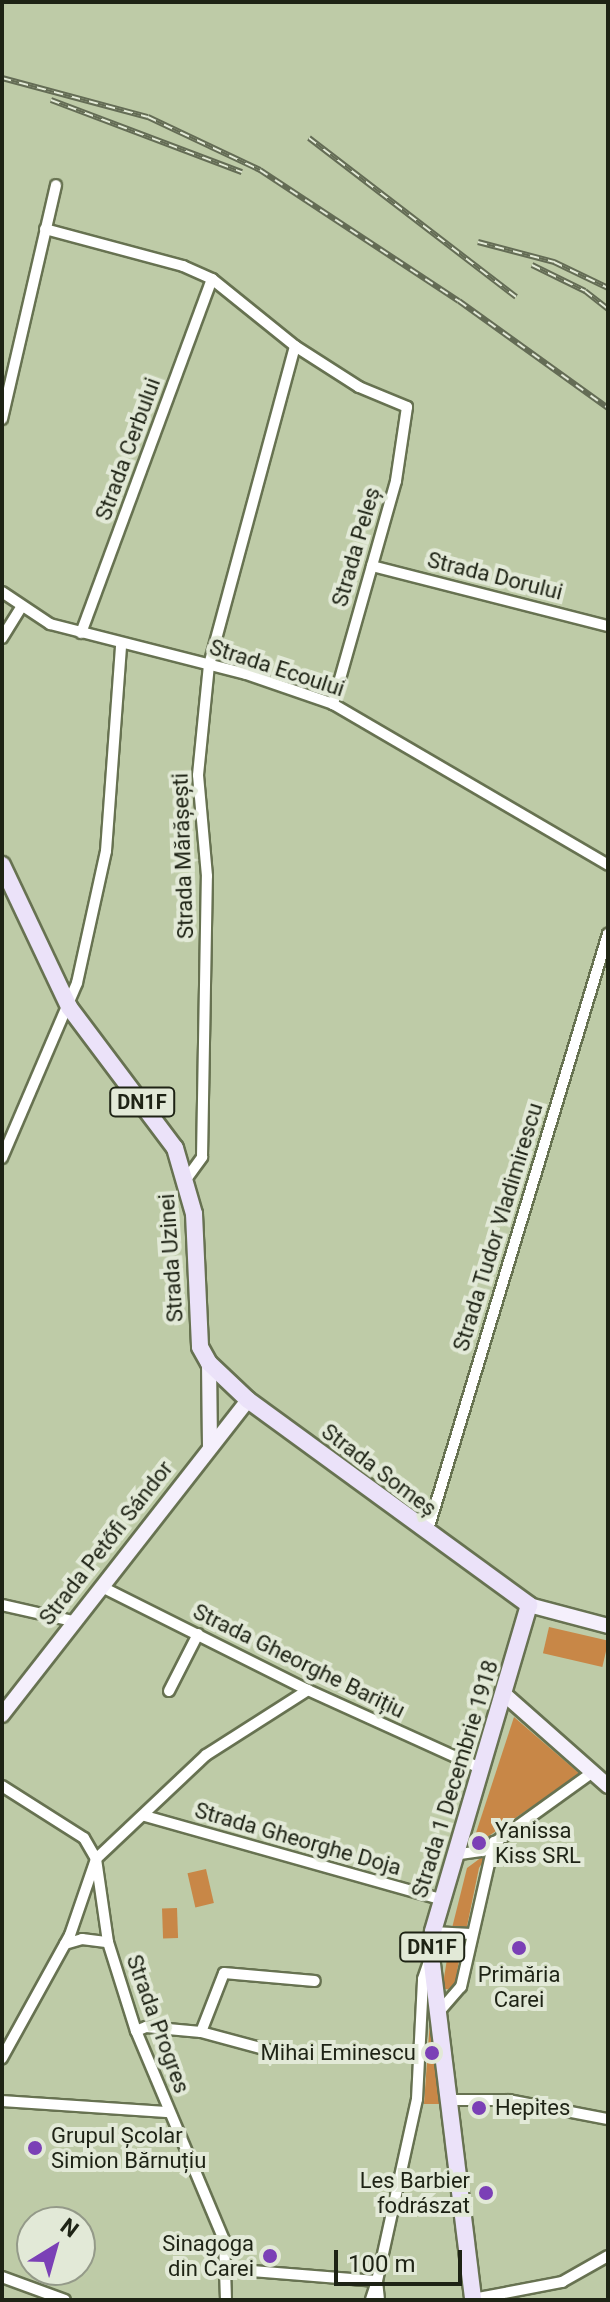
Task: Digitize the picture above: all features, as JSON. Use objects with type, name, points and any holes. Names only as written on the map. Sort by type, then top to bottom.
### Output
[{"type":"main road","name":"Strada Uzinei","points":[[2,865],[69,1007],[175,1148],[187,1178],[194,1214],[200,1347],[209,1363]]},
{"type":"main road","name":"Strada Someș","points":[[209,1363],[248,1400],[529,1605]]},
{"type":"main road","points":[[209,1363],[210,1446]]},
{"type":"main road","name":"Strada Petőfi Sándor","points":[[2,1715],[248,1400]]},
{"type":"main road","points":[[529,1605],[608,1626]]},
{"type":"main road","name":"Strada 1 Decembrie 1918","points":[[473,2300],[431,1956],[433,1932],[453,1855],[529,1605]]},
{"type":"main road","points":[[504,1694],[608,1786]]},
{"type":"street","points":[[2,419],[56,185]]},
{"type":"street","points":[[45,229],[183,266],[212,279],[295,346]]},
{"type":"street","name":"Strada Cerbului","points":[[81,633],[212,279]]},
{"type":"street","name":"Strada Peleș","points":[[295,346],[359,387],[402,401],[408,414],[396,481],[333,704]]},
{"type":"street","name":"Strada Mărășești","points":[[187,1178],[202,1157],[207,876],[198,775],[209,665],[295,346]]},
{"type":"street","name":"Strada Dorului","points":[[372,566],[608,626]]},
{"type":"street","name":"Strada Ecoului","points":[[2,592],[21,608],[81,633],[209,665],[333,704],[608,865]]},
{"type":"street","points":[[2,638],[21,608]]},
{"type":"street","points":[[2,1158],[69,1007],[106,851],[121,645]]},
{"type":"street","name":"Strada Tudor Vladimirescu","points":[[427,1533],[608,934]]},
{"type":"street","name":"Strada Gheorghe Barițiu","points":[[102,1587],[308,1690],[480,1768]]},
{"type":"street","points":[[2,1605],[73,1621]]},
{"type":"street","points":[[169,1691],[198,1634]]},
{"type":"street","points":[[2,2058],[65,1944],[96,1859],[145,1816],[206,1755],[308,1690]]},
{"type":"street","points":[[453,1855],[483,1851],[593,1772]]},
{"type":"street","points":[[2,1786],[84,1838],[96,1859]]},
{"type":"street","name":"Strada Gheorghe Doja","points":[[145,1816],[441,1899]]},
{"type":"street","points":[[438,2013],[456,1998],[494,1842]]},
{"type":"street","name":"Strada Progres","points":[[96,1859],[108,1942],[136,2031],[224,2240],[226,2300]]},
{"type":"street","points":[[433,1932],[471,1934]]},
{"type":"street","name":"Strada Progres","points":[[65,1944],[82,1939],[108,1942]]},
{"type":"street","points":[[371,2300],[417,2099],[423,1979],[431,1956]]},
{"type":"street","points":[[201,2032],[224,1973],[315,1981]]},
{"type":"street","points":[[136,2031],[146,2027],[201,2032],[286,2055]]},
{"type":"street","points":[[449,2100],[509,2100],[608,2119]]},
{"type":"street","points":[[2,2101],[169,2112]]},
{"type":"street","points":[[393,2209],[461,2206]]},
{"type":"street","points":[[473,2300],[562,2282],[608,2256]]},
{"type":"street","points":[[227,2269],[377,2281]]},
{"type":"street","points":[[2,2277],[65,2300]]},
{"type":"street","points":[[377,2281],[379,2300]]},
{"type":"shaded area","points":[[549,1627],[608,1641],[602,1667],[543,1653]]},
{"type":"shaded area","points":[[514,1717],[580,1774],[471,1848]]},
{"type":"shaded area","points":[[490,1851],[479,1868],[466,1931],[452,1928],[467,1868]]},
{"type":"shaded area","points":[[206,1869],[214,1903],[195,1907],[187,1873]]},
{"type":"shaded area","points":[[177,1908],[178,1938],[163,1939],[162,1909]]},
{"type":"shaded area","points":[[450,1940],[462,1942],[454,1990],[442,1988]]},
{"type":"shaded area","points":[[432,1992],[440,2104],[424,2104]]},
{"type":"railway","points":[[2,78],[148,117],[260,170],[459,301],[608,408]]},
{"type":"railway","points":[[51,100],[242,172]]},
{"type":"railway","points":[[309,138],[516,297]]},
{"type":"railway","points":[[478,242],[554,262],[608,288]]},
{"type":"railway","points":[[532,265],[585,291],[608,309]]},
{"type":"place","name":"Yanissa Kiss SRL","points":[[479,1843]]},
{"type":"place","name":"Primăria Carei","points":[[519,1948]]},
{"type":"place","name":"Mihai Eminescu","points":[[432,2053]]},
{"type":"place","name":"Hepites","points":[[479,2108]]},
{"type":"place","name":"Grupul Școlar Simion Bărnuțiu","points":[[35,2148]]},
{"type":"place","name":"Les Barbier fodrászat","points":[[486,2193]]},
{"type":"place","name":"Sinagoga din Carei","points":[[270,2256]]}]
